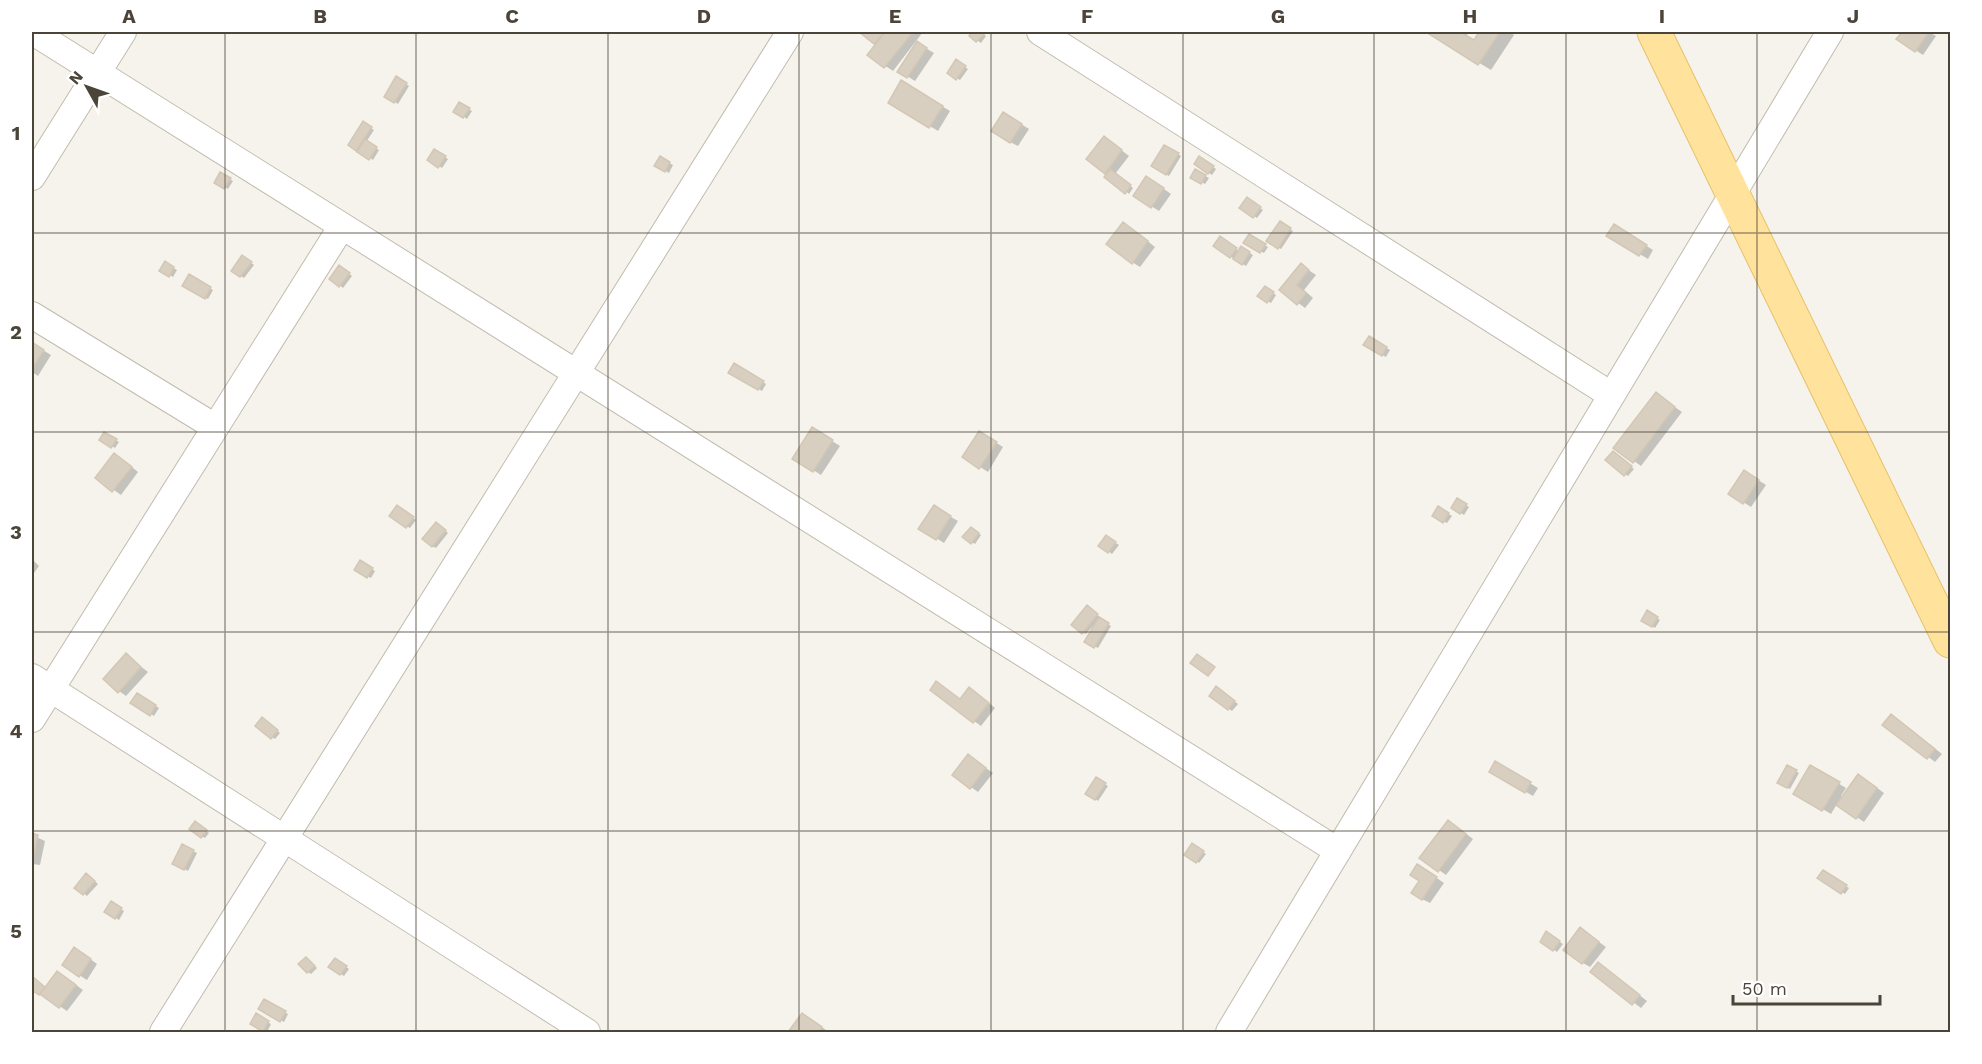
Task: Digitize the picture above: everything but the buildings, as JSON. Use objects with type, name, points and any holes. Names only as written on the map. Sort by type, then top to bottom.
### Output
[{"type":"main road","points":[[1654,32],[1950,641]]},
{"type":"street","points":[[33,32],[1338,851]]},
{"type":"street","points":[[32,177],[123,32]]},
{"type":"street","points":[[163,1032],[790,32]]},
{"type":"street","points":[[1040,32],[1611,395]]},
{"type":"street","points":[[1229,1032],[1830,32]]},
{"type":"street","points":[[32,719],[41,683],[215,427],[342,226]]},
{"type":"street","points":[[32,315],[215,427]]},
{"type":"street","points":[[41,683],[587,1032]]}]
